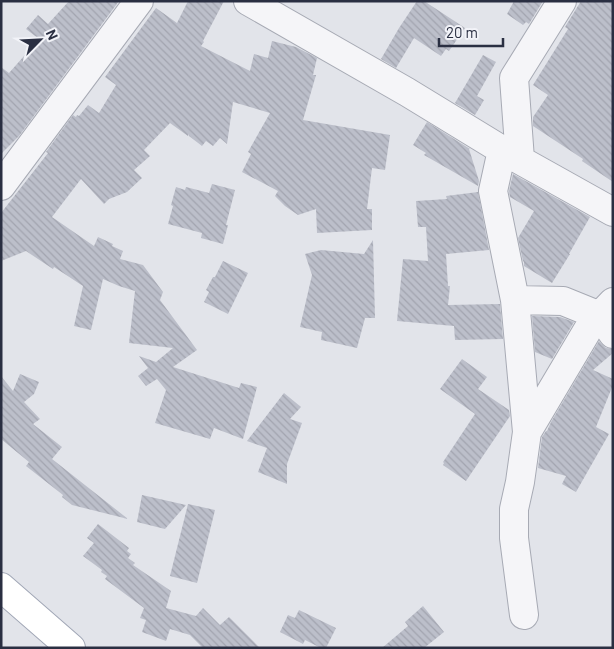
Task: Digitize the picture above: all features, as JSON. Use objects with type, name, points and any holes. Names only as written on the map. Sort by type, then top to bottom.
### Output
[{"type":"main road","points":[[1,587],[71,648]]},
{"type":"street","points":[[6,169],[139,1]]},
{"type":"street","points":[[248,1],[407,92],[511,155],[613,212]]},
{"type":"street","points":[[524,615],[514,538],[514,509],[527,432],[515,300],[493,192],[511,155],[514,78],[562,1]]},
{"type":"street","points":[[515,300],[563,301],[608,317]]},
{"type":"street","points":[[527,432],[590,326],[608,317]]},
{"type":"building","points":[[69,1],[119,1],[19,136],[1,154],[1,67],[9,73],[39,39],[26,29],[38,15],[48,24]]},
{"type":"building","points":[[188,1],[224,1],[201,46],[250,71],[254,54],[268,58],[272,41],[296,47],[317,58],[313,75],[316,75],[303,120],[390,135],[385,170],[372,168],[367,209],[372,209],[372,230],[317,233],[316,209],[298,215],[275,196],[278,191],[242,172],[251,154],[248,152],[270,113],[233,102],[227,144],[220,138],[213,146],[206,141],[202,146],[189,134],[188,136],[170,123],[144,150],[150,156],[134,170],[142,178],[127,192],[109,199],[104,204],[81,179],[52,217],[94,246],[98,237],[123,251],[120,259],[143,265],[163,292],[160,300],[197,350],[173,367],[239,388],[241,383],[257,387],[243,439],[214,428],[210,439],[155,423],[166,390],[157,379],[146,386],[138,376],[148,368],[139,356],[156,362],[173,348],[129,343],[135,291],[103,279],[91,330],[74,326],[83,286],[26,251],[1,261],[1,213],[48,153],[46,152],[73,115],[79,116],[88,105],[99,113],[116,85],[105,77],[156,8],[177,23]]},
{"type":"building","points":[[417,1],[424,1],[465,28],[449,51],[446,49],[441,56],[414,38],[396,68],[381,59]]},
{"type":"building","points":[[514,1],[543,1],[529,24],[526,22],[523,25],[507,14]]},
{"type":"building","points":[[581,1],[613,1],[613,182],[582,161],[583,159],[533,126],[533,117],[548,95],[533,85],[568,29],[565,27]]},
{"type":"building","points":[[483,55],[496,62],[477,96],[484,100],[475,115],[455,103]]},
{"type":"building","points":[[427,122],[470,149],[479,181],[478,186],[424,155],[426,153],[413,145]]},
{"type":"building","points":[[513,174],[590,217],[552,283],[524,266],[518,238],[534,211],[510,197],[509,191]]},
{"type":"building","points":[[212,184],[235,190],[223,244],[201,238],[202,233],[168,224],[176,187],[185,190],[186,187],[209,193]]},
{"type":"building","points":[[478,192],[489,250],[446,254],[448,286],[450,286],[448,305],[500,304],[503,339],[455,340],[454,326],[397,321],[403,259],[428,261],[426,227],[418,227],[416,201],[447,199],[446,196]]},
{"type":"building","points":[[373,240],[375,318],[365,318],[357,348],[321,340],[322,332],[300,327],[312,275],[305,254],[321,250],[364,254]]},
{"type":"building","points":[[223,261],[248,273],[228,314],[204,302],[209,292],[206,290]]},
{"type":"building","points":[[532,316],[560,317],[574,322],[552,359],[535,352]]},
{"type":"building","points":[[599,341],[606,348],[613,349],[613,353],[593,370],[613,379],[613,385],[596,427],[609,434],[576,492],[562,484],[566,476],[538,468],[542,437]]},
{"type":"building","points":[[462,359],[487,377],[478,389],[509,410],[510,416],[466,481],[443,465],[443,462],[475,414],[440,389]]},
{"type":"building","points":[[20,374],[39,382],[34,394],[24,402],[40,419],[33,424],[62,447],[52,459],[128,519],[72,505],[62,497],[63,495],[26,466],[29,462],[1,439],[1,376],[13,391]]},
{"type":"building","points":[[284,393],[301,407],[290,419],[302,423],[287,464],[287,484],[258,472],[267,448],[247,441]]},
{"type":"building","points":[[142,495],[186,505],[165,529],[137,522]]},
{"type":"building","points":[[188,504],[215,510],[197,583],[170,576]]},
{"type":"building","points":[[98,524],[129,548],[127,551],[131,554],[128,558],[135,563],[133,565],[171,591],[166,608],[196,616],[203,608],[220,625],[229,617],[260,648],[203,648],[190,635],[170,629],[166,641],[142,632],[146,620],[140,618],[144,608],[105,579],[107,576],[101,572],[102,570],[83,556],[94,543],[87,538]]},
{"type":"building","points":[[423,606],[444,632],[424,648],[382,648],[408,626],[405,622]]},
{"type":"building","points":[[299,610],[336,628],[326,648],[321,648],[305,640],[303,644],[280,632],[288,615],[295,618]]}]
